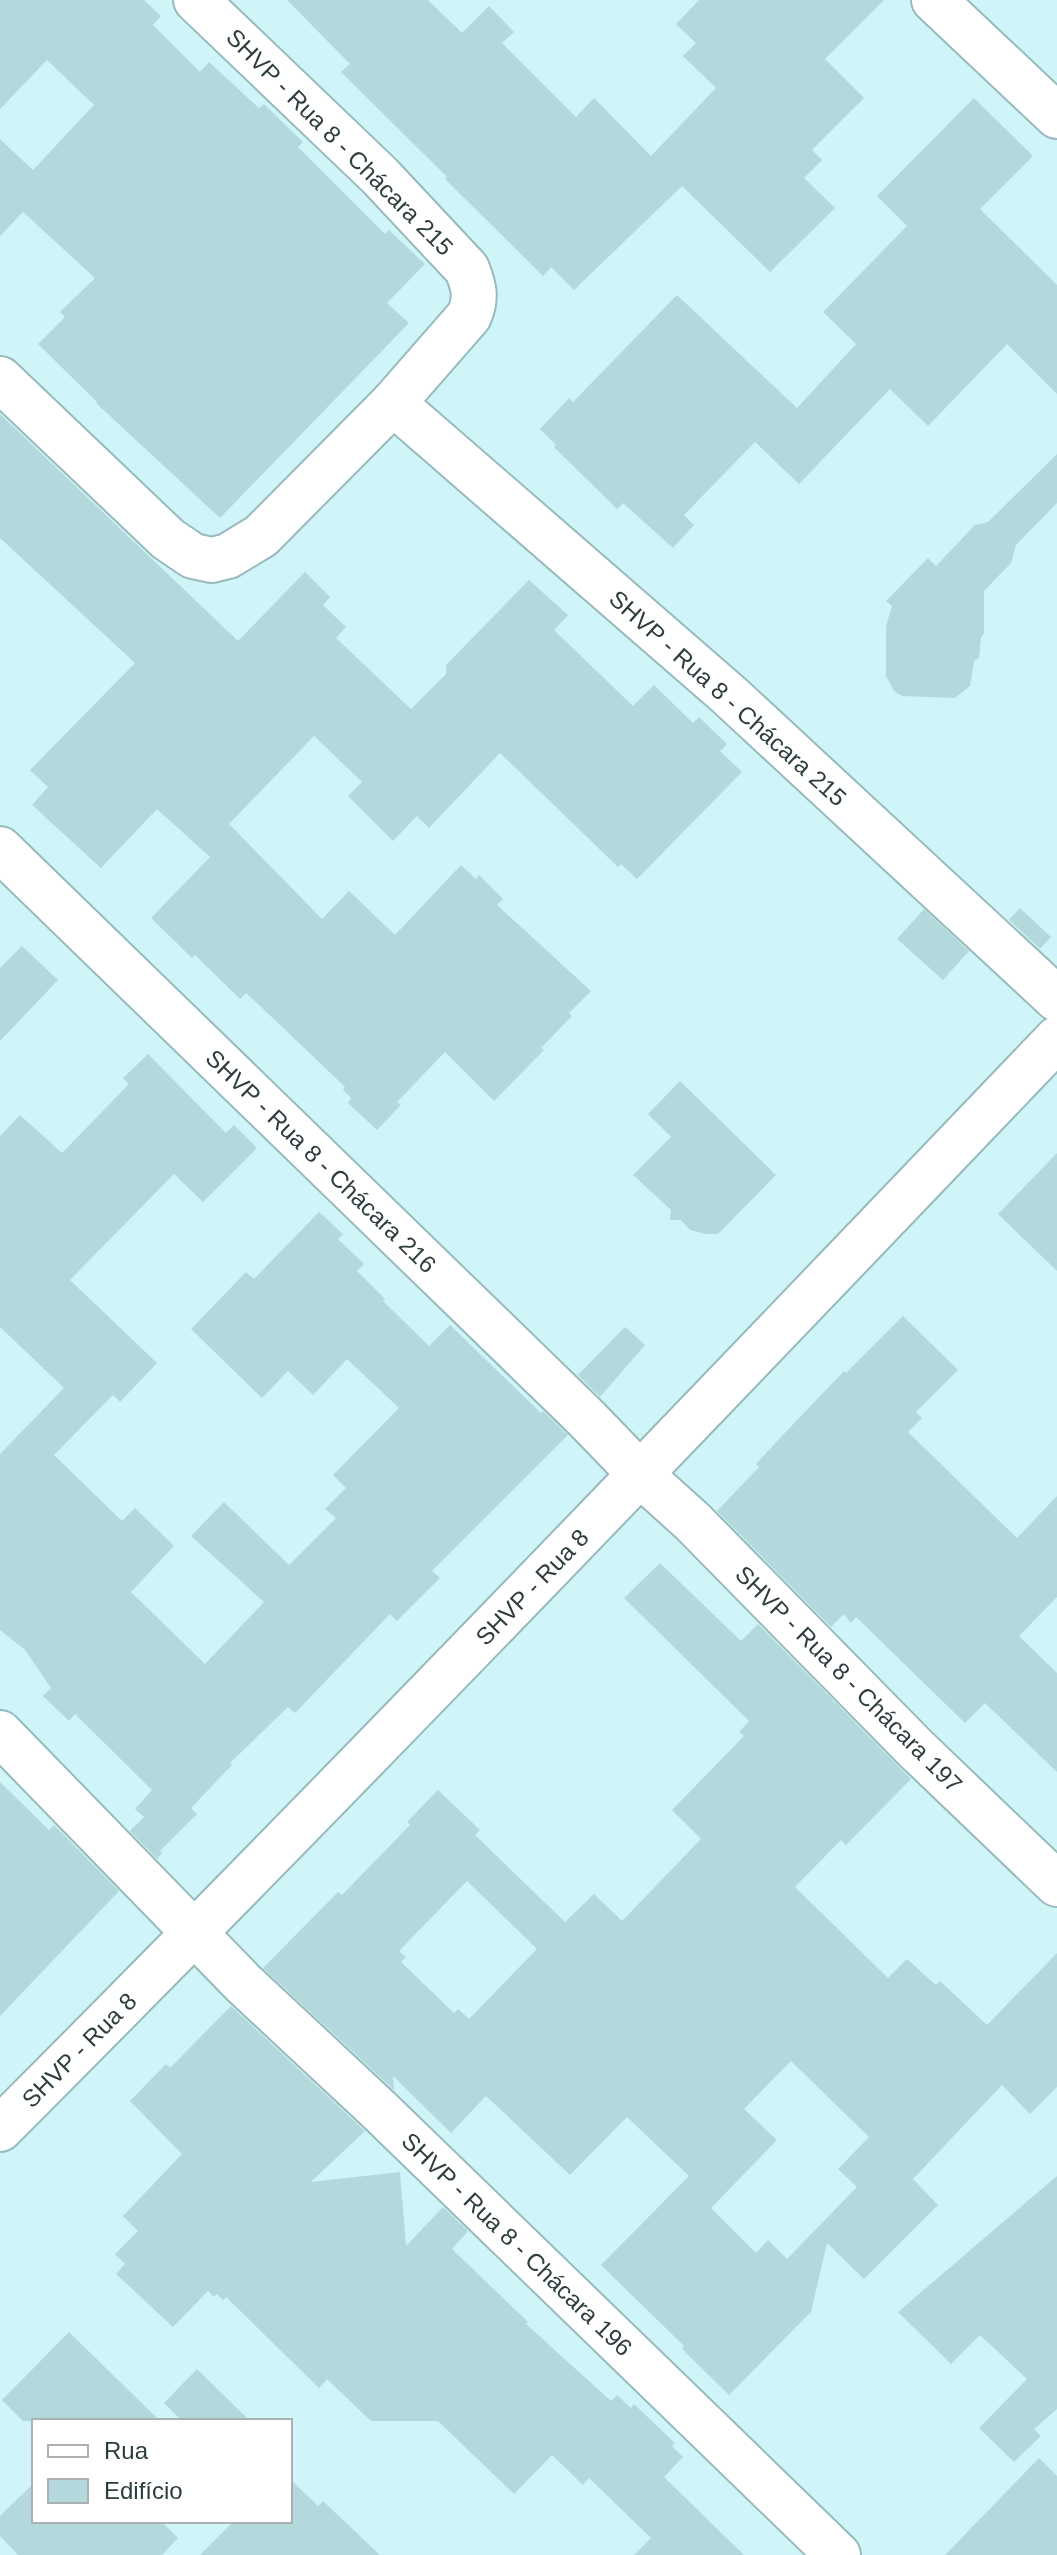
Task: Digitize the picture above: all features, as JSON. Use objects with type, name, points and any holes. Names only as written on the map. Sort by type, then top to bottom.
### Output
[{"type":"street","name":"SHVP - Rua 8 - Chácara 215","points":[[0,379],[168,539],[193,556],[212,560],[228,556],[261,536],[393,403],[469,316],[475,302],[474,286],[467,269],[380,176],[196,0]]},
{"type":"street","points":[[934,0],[1057,116]]},
{"type":"street","name":"SHVP - Rua 8 - Chácara 215","points":[[393,403],[729,695],[1057,999]]},
{"type":"street","name":"SHVP - Rua 8 - Chácara 216","points":[[0,849],[641,1475]]},
{"type":"street","name":"SHVP - Rua 8","points":[[0,2129],[196,1933],[641,1475],[1057,1039]]},
{"type":"street","name":"SHVP - Rua 8 - Chácara 197","points":[[641,1475],[693,1522],[915,1748],[1057,1884]]},
{"type":"street","name":"SHVP - Rua 8 - Chácara 196","points":[[0,1733],[243,1983],[379,2110],[838,2555]]},
{"type":"building","points":[[0,0],[144,0],[161,16],[153,25],[200,72],[209,62],[259,108],[264,104],[303,142],[298,147],[385,234],[389,230],[425,264],[387,303],[409,323],[220,518],[96,403],[38,344],[65,317],[60,312],[95,278],[23,212],[0,236],[0,139],[33,170],[94,105],[47,60],[0,109]]},
{"type":"building","points":[[287,0],[428,0],[462,33],[489,6],[514,32],[502,43],[576,117],[594,98],[651,156],[716,88],[683,56],[696,43],[676,24],[699,0],[884,0],[825,59],[864,98],[812,150],[822,160],[804,178],[835,208],[770,272],[682,186],[574,290],[551,267],[543,276],[445,179],[447,177],[341,72],[350,64]]},
{"type":"building","points":[[974,98],[1033,156],[980,209],[1057,285],[1057,394],[1007,344],[928,426],[890,389],[799,484],[755,442],[684,515],[694,525],[673,548],[623,503],[617,509],[554,447],[556,445],[540,429],[569,398],[573,402],[677,295],[797,408],[856,344],[823,312],[907,226],[877,196]]},
{"type":"building","points":[[0,414],[238,641],[305,572],[330,597],[323,605],[346,627],[336,638],[411,709],[446,674],[446,665],[529,580],[568,615],[554,630],[633,706],[654,685],[693,723],[699,717],[727,744],[720,751],[742,772],[637,879],[621,864],[618,867],[500,753],[429,828],[417,816],[393,841],[348,796],[362,782],[314,736],[229,824],[322,919],[349,891],[395,935],[461,865],[476,879],[479,875],[503,899],[497,905],[591,991],[541,1048],[544,1050],[494,1101],[445,1052],[397,1102],[401,1105],[377,1130],[348,1103],[351,1098],[343,1090],[345,1087],[277,1022],[246,993],[240,999],[151,918],[210,857],[157,809],[101,868],[32,805],[48,787],[30,770],[135,663],[0,538]]},
{"type":"building","points":[[1057,454],[1057,503],[1016,545],[1011,563],[984,591],[984,633],[979,658],[974,661],[970,686],[955,698],[902,696],[894,691],[886,676],[886,626],[892,606],[886,601],[928,558],[936,566],[975,525],[988,522]]},
{"type":"building","points":[[1020,908],[1051,937],[1040,949],[1009,920]]},
{"type":"building","points":[[924,909],[969,951],[943,980],[897,939]]},
{"type":"building","points":[[22,946],[58,980],[0,1041],[0,968]]},
{"type":"building","points":[[148,1054],[226,1133],[234,1125],[257,1148],[203,1202],[174,1174],[70,1280],[157,1363],[120,1402],[113,1395],[54,1455],[122,1521],[135,1508],[174,1546],[131,1592],[205,1664],[264,1602],[191,1536],[224,1502],[289,1565],[336,1518],[325,1509],[346,1488],[333,1475],[399,1408],[347,1359],[313,1395],[288,1371],[262,1398],[191,1329],[246,1272],[254,1279],[319,1212],[343,1234],[338,1239],[364,1264],[357,1271],[429,1346],[450,1325],[568,1435],[432,1571],[440,1578],[397,1621],[390,1614],[295,1713],[288,1707],[230,1763],[232,1765],[191,1808],[197,1814],[160,1851],[162,1853],[157,1859],[130,1831],[144,1817],[135,1809],[152,1790],[75,1714],[69,1721],[43,1696],[51,1688],[25,1650],[0,1630],[0,1454],[64,1388],[0,1327],[0,1136],[20,1115],[62,1153],[129,1084],[123,1078]]},
{"type":"building","points":[[680,1081],[776,1175],[718,1234],[690,1230],[681,1220],[670,1220],[671,1210],[633,1175],[671,1137],[648,1114]]},
{"type":"building","points":[[1057,1153],[1057,1271],[998,1214]]},
{"type":"building","points":[[903,1316],[958,1370],[916,1412],[922,1418],[908,1432],[1017,1538],[1057,1496],[1057,1597],[1019,1636],[1057,1673],[1057,1772],[985,1703],[965,1723],[856,1617],[851,1623],[844,1614],[831,1627],[717,1511],[759,1467],[756,1464],[780,1438],[844,1371],[846,1373]]},
{"type":"building","points":[[625,1327],[645,1345],[600,1397],[578,1375]]},
{"type":"building","points":[[660,1563],[741,1641],[758,1624],[911,1779],[846,1845],[841,1840],[795,1887],[888,1978],[907,1959],[936,1985],[940,1981],[987,2025],[1057,1953],[1057,2087],[1030,2114],[1002,2085],[913,2179],[938,2205],[864,2279],[827,2243],[811,2312],[729,2395],[601,2265],[689,2176],[627,2117],[570,2175],[486,2096],[451,2133],[393,2076],[394,2090],[263,1968],[338,1892],[342,1895],[410,1825],[407,1822],[438,1790],[480,1830],[475,1835],[565,1922],[594,1894],[622,1921],[701,1839],[672,1810],[744,1736],[739,1732],[749,1721],[624,1598]],"holes":[[[467,1881],[537,1949],[469,2019],[458,2009],[454,2013],[401,1962],[406,1957],[399,1951]],[[791,2061],[869,2137],[838,2169],[857,2187],[787,2259],[768,2240],[756,2253],[711,2208],[777,2140],[744,2109]]]},
{"type":"building","points":[[0,1782],[49,1830],[54,1825],[119,1891],[0,2016]]},
{"type":"building","points":[[231,2006],[365,2131],[311,2182],[400,2172],[406,2246],[443,2207],[468,2231],[452,2249],[528,2322],[526,2324],[611,2401],[617,2395],[631,2408],[634,2404],[675,2443],[672,2446],[683,2457],[664,2477],[744,2555],[634,2555],[651,2538],[589,2478],[583,2485],[552,2455],[514,2494],[438,2421],[371,2421],[327,2379],[319,2388],[226,2297],[223,2300],[217,2294],[214,2297],[208,2291],[173,2327],[116,2274],[125,2264],[115,2254],[138,2231],[123,2216],[182,2154],[130,2101],[166,2064],[170,2068]]},
{"type":"building","points":[[1057,2176],[1057,2409],[1034,2429],[1041,2436],[1014,2462],[979,2428],[1027,2379],[980,2335],[951,2364],[898,2312]]},
{"type":"building","points":[[69,2332],[158,2419],[23,2421],[2,2400]]},
{"type":"building","points":[[197,2369],[248,2419],[180,2419],[164,2403]]},
{"type":"building","points":[[1039,2458],[1057,2476],[1057,2555],[945,2555]]},
{"type":"building","points":[[292,2481],[318,2506],[323,2501],[380,2555],[200,2555],[232,2523],[292,2523]]},
{"type":"building","points":[[32,2485],[32,2523],[163,2523],[178,2538],[162,2555],[18,2555],[0,2536],[0,2516]]}]
